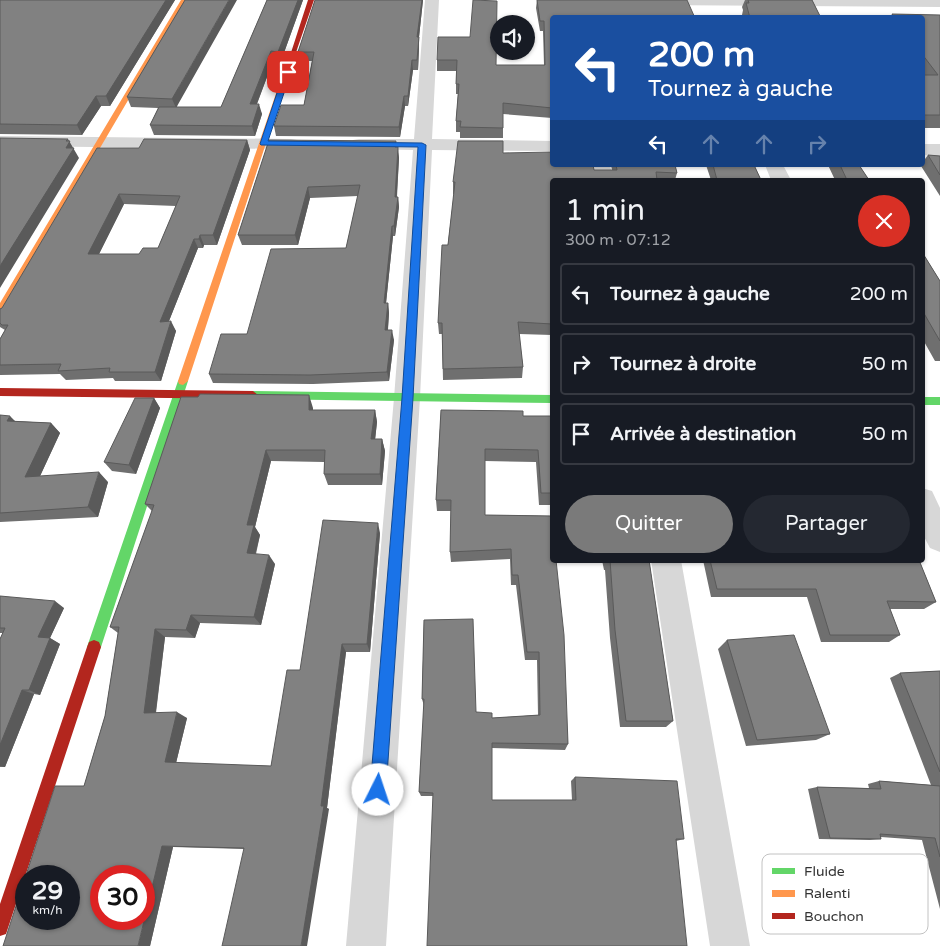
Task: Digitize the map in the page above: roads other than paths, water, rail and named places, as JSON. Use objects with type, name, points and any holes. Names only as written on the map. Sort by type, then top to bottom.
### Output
[{"type":"street","points":[[0,311],[184,0]]},
{"type":"street","points":[[0,928],[312,0]]},
{"type":"street","points":[[366,946],[407,398],[432,0]]},
{"type":"street","points":[[633,1],[940,3]]},
{"type":"street","points":[[701,1],[708,15]]},
{"type":"street","points":[[0,141],[313,144]]},
{"type":"street","points":[[343,144],[550,146]]},
{"type":"street","points":[[925,149],[940,150]]},
{"type":"street","points":[[0,392],[550,399]]},
{"type":"street","points":[[925,400],[940,401]]},
{"type":"street","points":[[925,506],[940,539]]},
{"type":"street","points":[[666,563],[730,946]]}]
